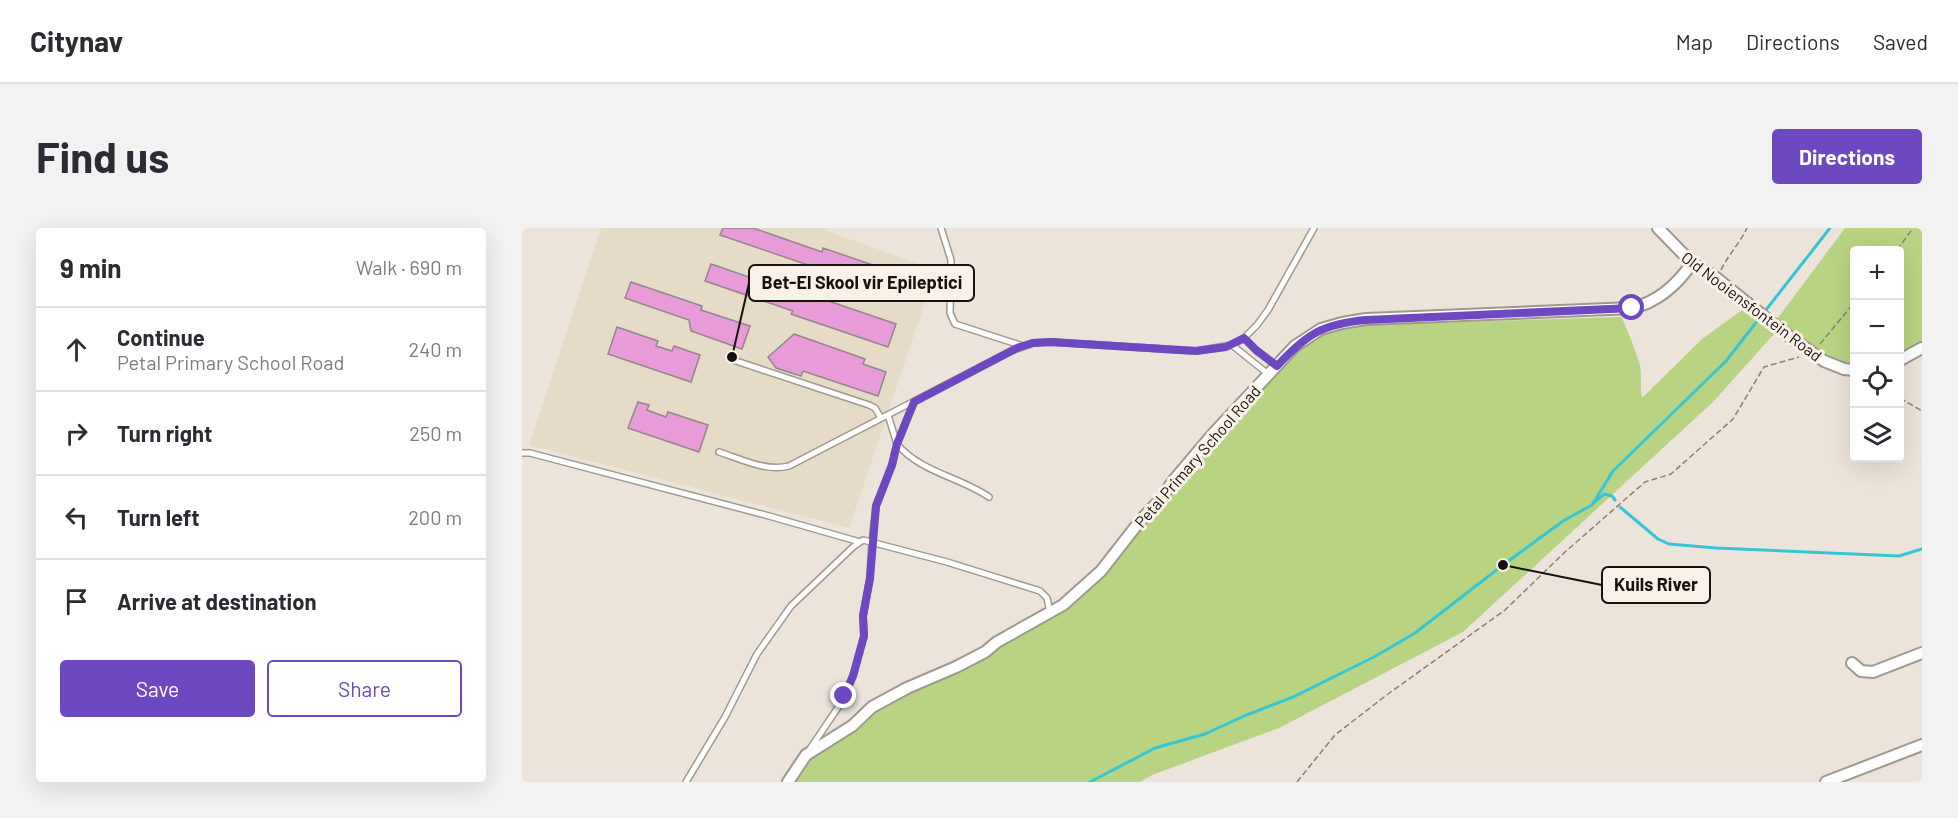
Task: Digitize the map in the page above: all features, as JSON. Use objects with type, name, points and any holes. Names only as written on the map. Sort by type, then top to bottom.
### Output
[{"type":"street","name":"Old Nooiensfontein Road","points":[[1658,228],[1692,263],[1715,277],[1783,332],[1834,365],[1850,369]]},
{"type":"street","name":"Petal Primary School Road","points":[[788,782],[806,755],[852,726],[884,699],[956,667],[1063,605],[1101,571],[1140,520],[1159,501],[1188,462],[1231,413],[1256,390],[1295,346],[1312,334],[1342,322],[1372,319],[1632,308],[1648,303],[1664,294],[1692,263]]},
{"type":"street","points":[[1904,357],[1922,348]]},
{"type":"street","points":[[1852,663],[1861,671],[1873,672],[1922,653]]},
{"type":"street","points":[[1826,782],[1922,745]]},
{"type":"lane","points":[[940,228],[951,260],[950,313],[955,324],[1023,345]]},
{"type":"lane","points":[[718,452],[763,466],[783,468],[789,466],[1023,345],[1051,342],[1196,351],[1232,345],[1244,338],[1268,310],[1314,228]]},
{"type":"lane","points":[[1244,338],[1277,366]]},
{"type":"lane","points":[[1232,345],[1268,374]]},
{"type":"lane","points":[[730,359],[869,405],[875,408],[881,418]]},
{"type":"lane","points":[[806,755],[838,708],[855,668],[864,636],[863,616],[870,578],[876,506],[914,402]]},
{"type":"lane","points":[[888,415],[897,444],[905,453],[916,461],[977,489],[989,497]]},
{"type":"lane","points":[[522,453],[530,453],[644,483],[860,542]]},
{"type":"lane","points":[[686,782],[725,717],[757,654],[791,606],[860,542],[867,540],[1041,591],[1047,598],[1050,613]]},
{"type":"path","points":[[1715,277],[1742,239],[1747,228]]},
{"type":"path","points":[[1900,246],[1913,228]]},
{"type":"path","points":[[1298,782],[1335,735],[1505,610],[1565,552],[1645,482],[1671,474],[1732,419],[1764,367],[1813,353],[1850,308]]},
{"type":"path","points":[[1904,401],[1922,411]]},
{"type":"shaded area","points":[[601,228],[828,228],[827,231],[936,270],[849,528],[529,445]]},
{"type":"green space","points":[[1845,228],[1922,228],[1922,344],[1904,354],[1904,246],[1850,246],[1850,365],[1823,353],[1777,319]]},
{"type":"green space","points":[[1742,310],[1774,334],[1713,402],[1463,632],[1279,728],[1152,775],[1140,782],[796,782],[809,758],[872,711],[958,669],[1104,572],[1247,406],[1301,349],[1316,337],[1335,328],[1359,325],[1621,317],[1640,365],[1642,398],[1702,339]]},
{"type":"building","points":[[723,228],[753,228],[822,252],[823,248],[908,277],[900,300],[807,269],[808,265],[720,235]]},
{"type":"building","points":[[711,264],[896,324],[888,347],[791,314],[793,311],[705,281]]},
{"type":"building","points":[[631,282],[702,306],[701,310],[750,326],[742,349],[691,331],[689,320],[625,298]]},
{"type":"building","points":[[617,327],[658,341],[656,346],[672,351],[674,346],[700,355],[691,382],[608,354]]},
{"type":"building","points":[[794,334],[865,359],[863,364],[886,372],[878,396],[803,371],[801,376],[776,368],[768,357]]},
{"type":"building","points":[[638,402],[649,405],[647,410],[666,417],[668,412],[708,425],[699,452],[628,428]]},
{"type":"waterway","points":[[1090,782],[1155,748],[1205,734],[1293,697],[1374,657],[1415,633],[1563,521],[1592,505],[1613,471],[1726,361],[1830,228]]},
{"type":"waterway","points":[[1595,502],[1604,494],[1612,496],[1615,500]]},
{"type":"waterway","points":[[1620,507],[1658,539],[1669,544],[1899,556],[1922,549]]},
{"type":"place","name":"Bet-El Skool vir Epileptici","points":[[732,357]]},
{"type":"place","name":"Kuils River","points":[[1503,565]]},
{"type":"route","points":[[844,696],[853,676],[864,636],[863,616],[870,578],[876,506],[914,402],[1017,348],[1033,343],[1051,342],[1196,351],[1226,347],[1244,338],[1277,366],[1303,340],[1321,329],[1342,322],[1632,308]]}]
